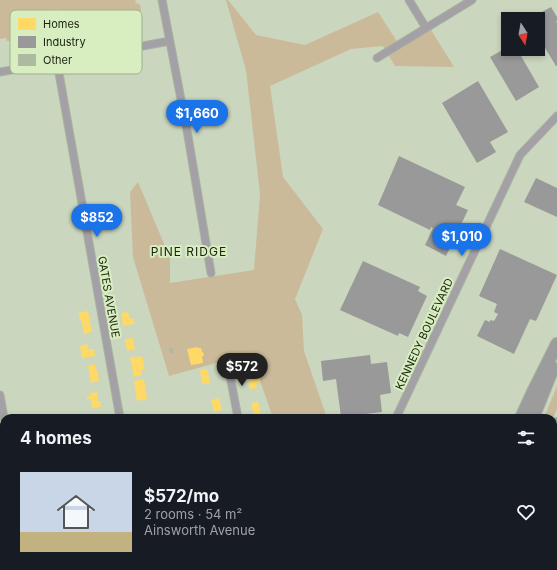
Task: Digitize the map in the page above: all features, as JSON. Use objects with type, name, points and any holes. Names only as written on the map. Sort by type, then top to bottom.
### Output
[{"type":"highway","points":[[523,414],[557,344]]},
{"type":"highway","points":[[535,414],[557,358]]},
{"type":"street","points":[[162,0],[212,273]]},
{"type":"street","points":[[409,0],[426,28]]},
{"type":"street","points":[[378,58],[472,0]]},
{"type":"street","points":[[142,46],[170,41]]},
{"type":"street","points":[[0,72],[10,70]]},
{"type":"street","name":"GATES AVENUE","points":[[59,74],[119,414]]},
{"type":"street","name":"KENNEDY BOULEVARD","points":[[398,414],[520,155],[557,116]]},
{"type":"street","points":[[227,360],[237,414]]},
{"type":"street","points":[[0,395],[3,414]]},
{"type":"shaded area","points":[[0,0],[136,0],[135,3],[141,7],[141,10],[10,10],[10,41],[7,41],[6,38],[0,39]]},
{"type":"shaded area","points":[[226,0],[228,0],[256,35],[305,45],[378,12],[398,43],[428,25],[454,67],[395,66],[383,46],[351,49],[270,86],[283,177],[323,229],[295,299],[302,315],[304,351],[326,414],[272,414],[255,366],[230,368],[227,360],[169,376],[133,257],[130,192],[138,182],[170,258],[170,283],[254,270],[260,194],[246,70]]},
{"type":"shaded area","points":[[557,386],[557,409],[555,414],[546,414]]},
{"type":"building: Homes","points":[[88,311],[92,332],[84,334],[78,313]]},
{"type":"building: Homes","points":[[128,312],[130,319],[133,318],[134,324],[123,326],[121,313]]},
{"type":"building: Homes","points":[[133,338],[135,349],[127,351],[125,339]]},
{"type":"building: Homes","points":[[87,344],[88,349],[94,349],[95,356],[82,358],[80,346]]},
{"type":"building: Homes","points":[[198,347],[201,348],[203,352],[203,363],[191,365],[187,349]]},
{"type":"building: Homes","points":[[142,356],[145,369],[141,370],[142,375],[134,377],[130,358]]},
{"type":"building: Homes","points":[[95,364],[99,381],[91,383],[88,366]]},
{"type":"building: Homes","points":[[207,369],[210,383],[202,384],[200,370]]},
{"type":"building: Homes","points":[[259,375],[260,382],[256,383],[257,388],[250,389],[248,377]]},
{"type":"building: Homes","points":[[144,379],[147,399],[137,401],[134,381]]},
{"type":"building: Homes","points":[[97,392],[98,401],[100,401],[101,407],[92,408],[91,399],[87,400],[87,397],[90,396],[90,393]]},
{"type":"building: Homes","points":[[219,398],[222,410],[214,412],[211,400]]},
{"type":"building: Homes","points":[[258,402],[261,414],[254,414],[251,403]]},
{"type":"building: Industry","points":[[551,7],[557,17],[557,66],[545,48],[545,12],[542,12]]},
{"type":"building: Industry","points":[[501,51],[501,56],[521,56],[539,87],[516,101],[490,57]]},
{"type":"building: Industry","points":[[478,81],[508,132],[490,142],[496,152],[477,163],[442,103]]},
{"type":"building: Industry","points":[[399,156],[465,187],[456,205],[468,210],[446,256],[425,245],[433,228],[431,227],[430,230],[378,205]]},
{"type":"building: Industry","points":[[536,178],[557,188],[557,217],[524,202]]},
{"type":"building: Industry","points":[[500,249],[557,275],[536,321],[530,319],[514,354],[477,336],[485,320],[490,322],[490,320],[494,321],[498,314],[494,312],[497,304],[479,296]]},
{"type":"building: Industry","points":[[363,261],[420,287],[418,291],[427,296],[408,337],[399,333],[398,336],[340,310]]},
{"type":"building: Industry","points":[[370,355],[371,364],[387,362],[391,393],[380,395],[382,412],[366,414],[341,414],[336,379],[323,381],[321,361]]},
{"type":"building: Other","points":[[169,348],[173,348],[174,353],[170,353]]},
{"type":"district","name":"PINE RIDGE","points":[[189,251]]}]
